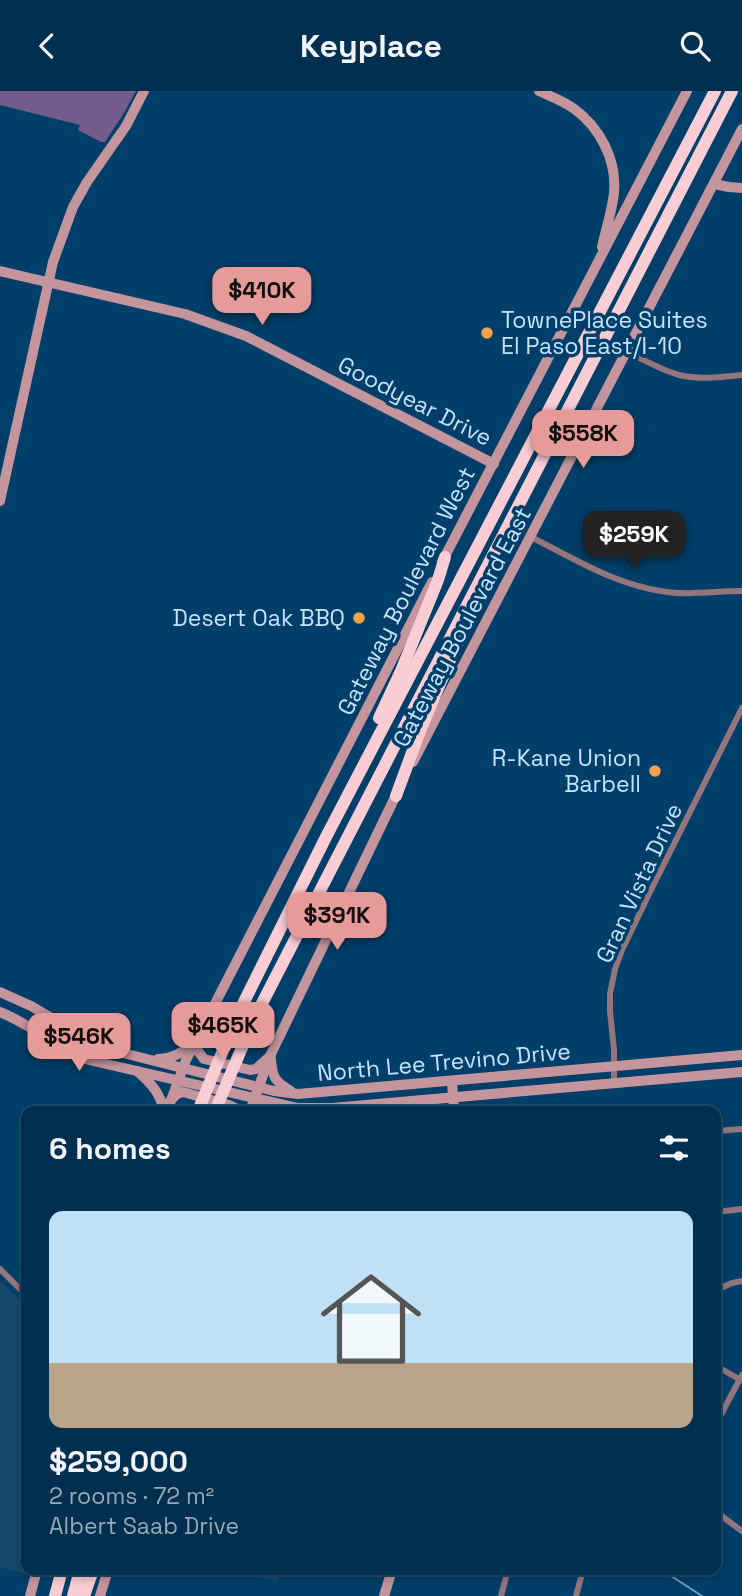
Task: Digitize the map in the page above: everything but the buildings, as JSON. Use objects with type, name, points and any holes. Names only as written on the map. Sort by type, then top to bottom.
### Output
[{"type":"highway","points":[[200,1106],[238,1014],[326,837],[715,91]]},
{"type":"highway","points":[[217,1106],[255,1017],[732,91]]},
{"type":"highway","points":[[326,837],[347,785],[401,671],[445,557]]},
{"type":"highway","points":[[396,796],[420,731],[460,639],[476,585]]},
{"type":"highway","points":[[55,1596],[61,1575]]},
{"type":"highway","points":[[73,1596],[79,1575]]},
{"type":"highway","points":[[84,1596],[91,1575]]},
{"type":"main road","points":[[0,501],[57,249],[73,207],[126,125],[144,91]]},
{"type":"main road","points":[[539,91],[563,102],[581,115],[597,131],[608,153],[614,177],[614,193],[599,261]]},
{"type":"main road","name":"Gateway Boulevard West","points":[[182,1084],[197,1046],[445,557],[687,91]]},
{"type":"main road","name":"Gateway Boulevard East","points":[[252,1106],[255,1099],[253,1085],[270,1056],[396,796],[742,129]]},
{"type":"main road","points":[[714,184],[742,188]]},
{"type":"main road","name":"Goodyear Drive","points":[[0,271],[185,314],[246,336],[494,464]]},
{"type":"main road","name":"North Lee Trevino Drive","points":[[0,992],[115,1051],[274,1091],[298,1094],[742,1055]]},
{"type":"main road","name":"North Lee Trevino Drive","points":[[0,1012],[21,1021],[78,1056],[182,1084],[283,1106]]},
{"type":"main road","points":[[142,1058],[168,1059],[197,1046],[204,1059],[250,1070],[256,1069],[270,1056]]},
{"type":"main road","points":[[270,1056],[271,1069],[276,1080],[298,1094]]},
{"type":"main road","points":[[137,1071],[157,1090],[166,1106]]},
{"type":"main road","name":"North Lee Trevino Drive","points":[[354,1106],[742,1072]]},
{"type":"main road","points":[[452,1081],[454,1106]]},
{"type":"main road","points":[[168,1106],[182,1084],[231,1106]]},
{"type":"main road","points":[[30,1596],[36,1575]]},
{"type":"main road","points":[[100,1596],[106,1575]]},
{"type":"main road","points":[[384,1596],[390,1575]]},
{"type":"street","points":[[627,352],[678,375],[705,378],[742,375]]},
{"type":"street","points":[[531,537],[608,576],[636,586],[667,592],[742,591]]},
{"type":"street","name":"Gran Vista Drive","points":[[614,1083],[610,994],[618,962],[742,708]]},
{"type":"street","points":[[721,1131],[742,1129]]},
{"type":"street","points":[[721,1211],[742,1209]]},
{"type":"street","points":[[0,1269],[21,1290]]},
{"type":"street","points":[[721,1288],[742,1280]]},
{"type":"street","points":[[721,1368],[741,1377],[721,1415]]},
{"type":"street","points":[[721,1515],[741,1529]]},
{"type":"street","points":[[501,1596],[507,1575]]},
{"type":"street","points":[[576,1596],[582,1575]]},
{"type":"shaded area","points":[[0,91],[136,91],[105,142],[101,142],[78,130],[80,125],[0,105]]},
{"type":"shaded area","points":[[0,1281],[21,1301],[21,1573],[0,1567]]},
{"type":"shaded area","points":[[252,1575],[280,1575],[278,1582]]},
{"type":"waterway","points":[[670,1575],[702,1596]]},
{"type":"place","name":"TownePlace Suites El Paso East/I-10","points":[[487,333]]},
{"type":"place","name":"Desert Oak BBQ","points":[[359,618]]},
{"type":"place","name":"R-Kane Union Barbell","points":[[655,771]]}]
